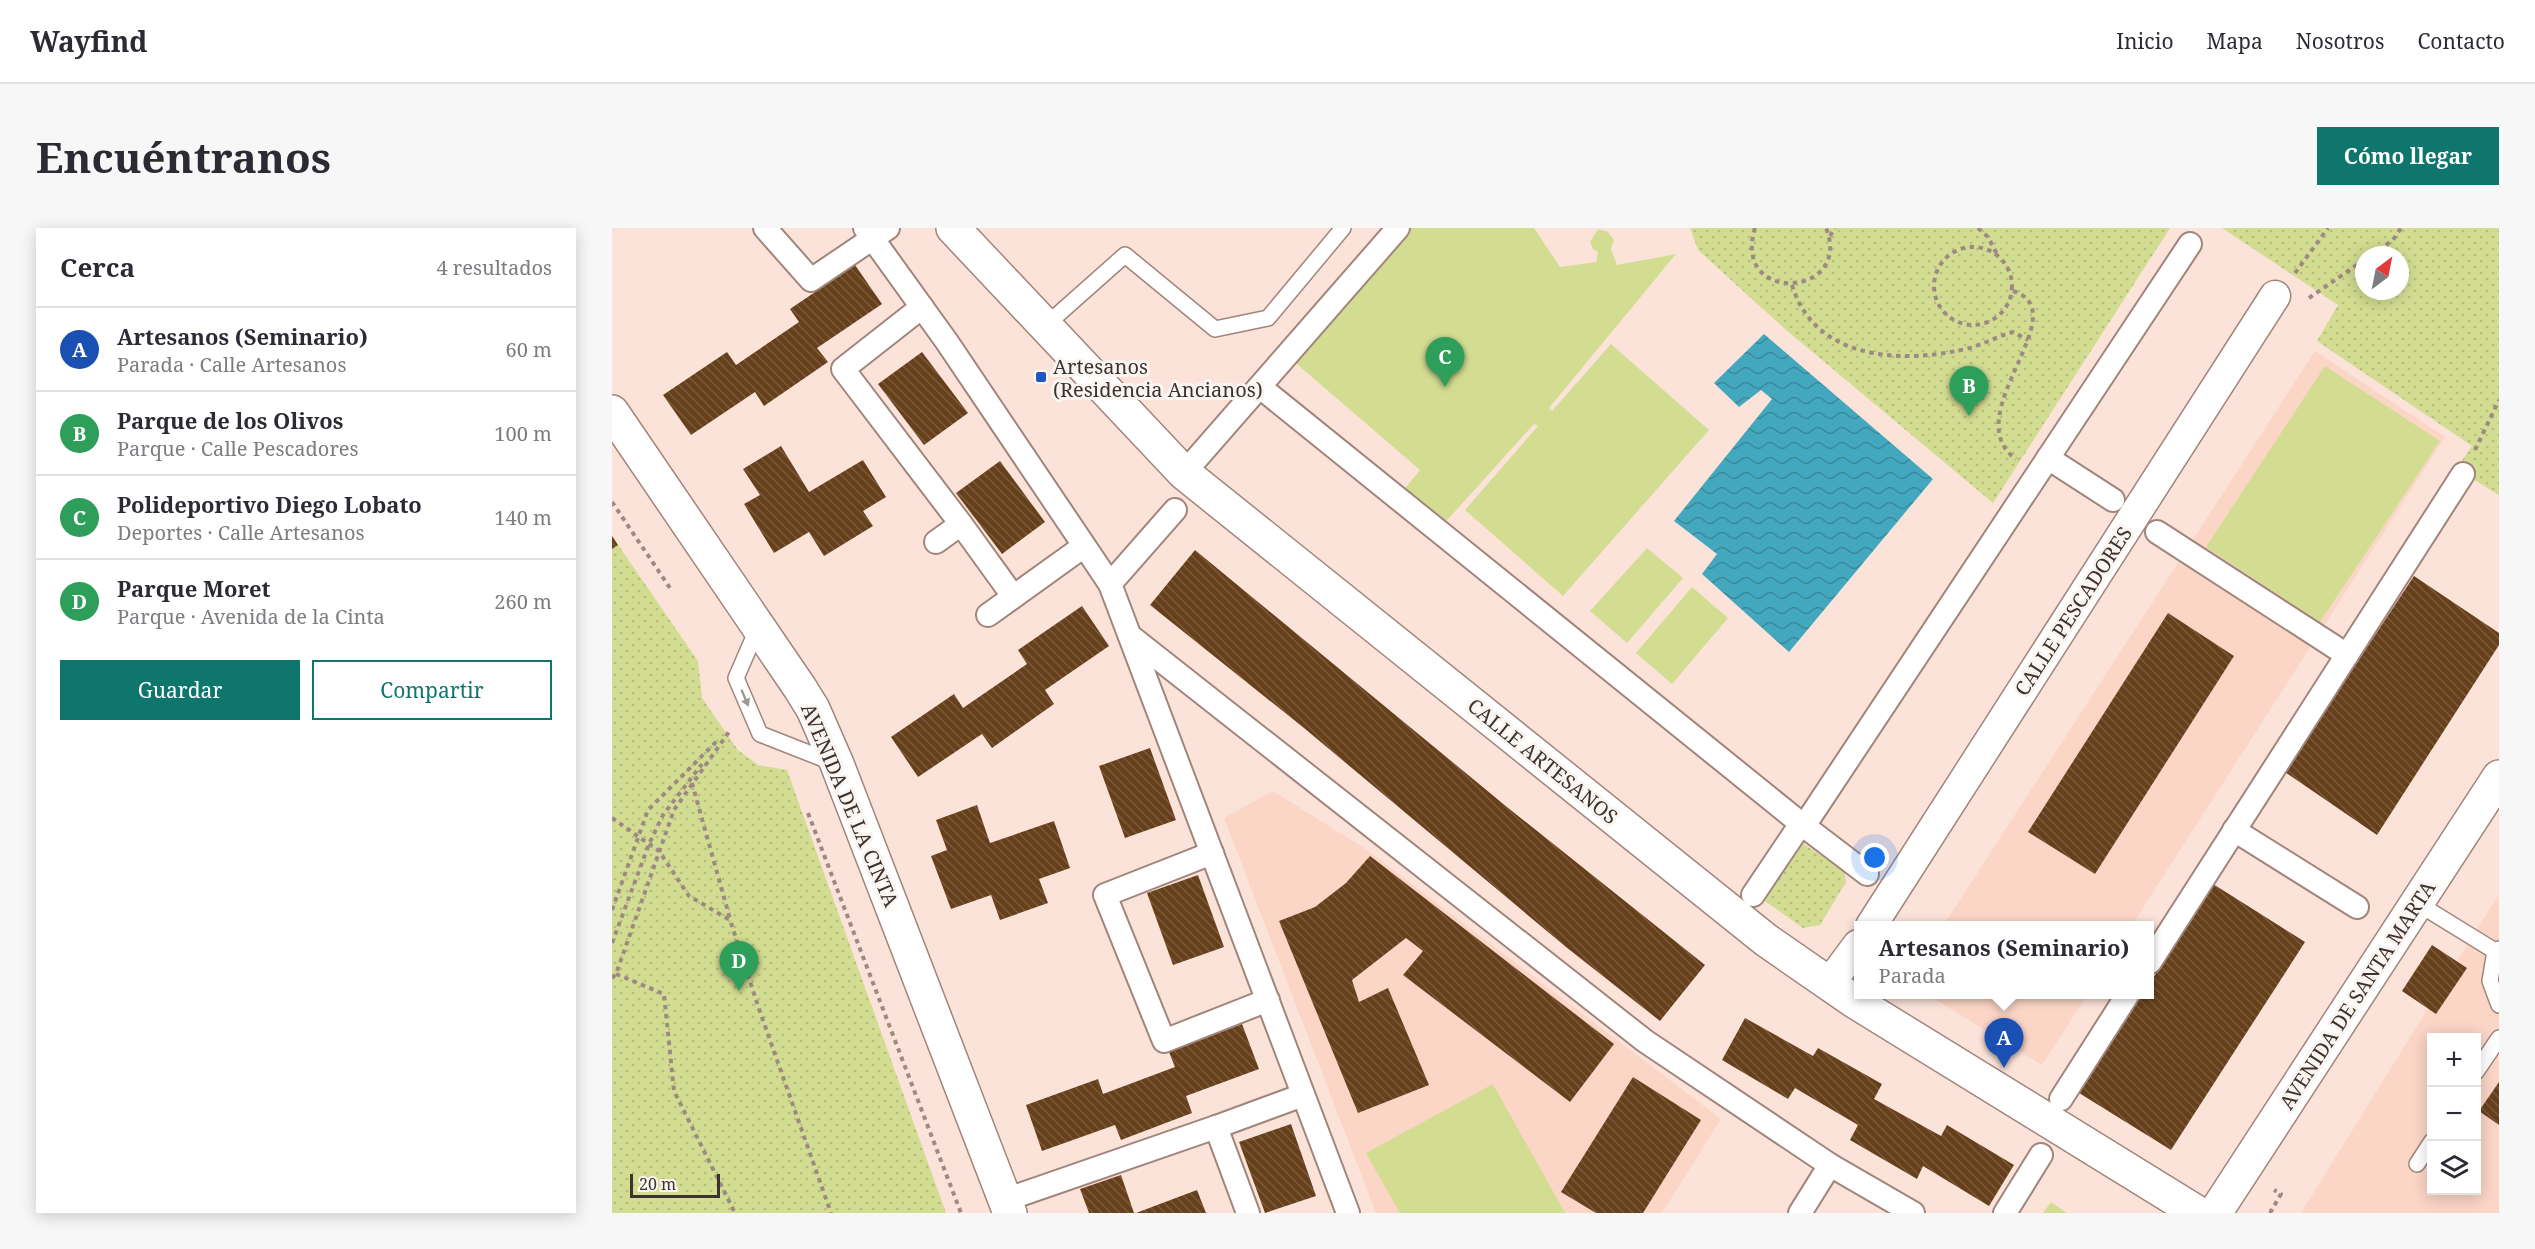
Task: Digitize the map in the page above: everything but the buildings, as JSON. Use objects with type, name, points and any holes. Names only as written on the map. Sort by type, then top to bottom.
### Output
[{"type":"street","points":[[765,228],[812,280],[876,232],[922,307],[1110,584],[1348,1213]]},
{"type":"street","name":"CALLE ARTESANOS","points":[[953,228],[1184,473],[1766,940],[1829,984],[2198,1213]]},
{"type":"street","points":[[1184,473],[1398,228]]},
{"type":"street","points":[[1753,895],[1798,828],[1804,826],[2190,244]]},
{"type":"street","name":"CALLE PESCADORES","points":[[1874,921],[2283,287]]},
{"type":"street","points":[[922,307],[843,369],[1014,596]]},
{"type":"street","points":[[1260,387],[1804,826],[1867,874]]},
{"type":"street","name":"AVENIDA DE LA CINTA","points":[[612,412],[813,709],[837,764],[1008,1206],[1304,1095]]},
{"type":"street","points":[[2043,467],[2113,500]]},
{"type":"street","points":[[2154,956],[2463,474]]},
{"type":"street","points":[[1110,584],[1175,510]]},
{"type":"street","points":[[936,542],[961,524]]},
{"type":"street","points":[[2157,532],[2347,655]]},
{"type":"street","points":[[988,615],[1084,546]]},
{"type":"street","points":[[1130,636],[1646,1041],[1830,1165],[1913,1213]]},
{"type":"street","name":"AVENIDA DE SANTA MARTA","points":[[2215,1213],[2499,777]]},
{"type":"street","points":[[2234,830],[2357,907]]},
{"type":"street","points":[[1212,853],[1105,895],[1164,1041],[1268,1000]]},
{"type":"street","points":[[1829,984],[1854,950]]},
{"type":"street","points":[[2061,1099],[2125,999]]},
{"type":"street","points":[[1216,1127],[1248,1213]]},
{"type":"street","points":[[2006,1213],[2041,1155]]},
{"type":"street","points":[[1800,1213],[1830,1165]]},
{"type":"lane","points":[[1045,326],[1125,255],[1215,329],[1268,318],[1343,228]]},
{"type":"lane","points":[[759,626],[736,678],[760,734],[837,764]]},
{"type":"lane","points":[[2417,903],[2497,950],[2490,981],[2499,1005]]},
{"type":"lane","points":[[2481,1065],[2499,1038]]},
{"type":"lane","points":[[2417,1164],[2427,1149]]},
{"type":"path","points":[[1755,228],[1752,247],[1757,267],[1767,277],[1778,283],[1792,285],[1806,282],[1826,264],[1830,250],[1830,236],[1826,228]]},
{"type":"path","points":[[1830,236],[1835,228]]},
{"type":"path","points":[[1978,228],[1988,237],[2010,271],[2013,291],[2009,304],[2000,316],[1989,323],[1975,326],[1961,324],[1949,318],[1937,301],[1934,281],[1938,267],[1946,257],[1958,249],[1972,246],[1985,248],[1998,255]]},
{"type":"path","points":[[2283,287],[2328,228]]},
{"type":"path","points":[[2384,246],[2393,240],[2401,228]]},
{"type":"path","points":[[2309,298],[2355,266]]},
{"type":"path","points":[[1792,285],[1798,303],[1821,331],[1838,343],[1869,352],[1898,356],[1937,354],[1963,350],[2013,332],[2028,340]]},
{"type":"path","points":[[2013,291],[2024,295],[2030,303],[2032,332],[2007,387],[1998,415],[1999,439],[2010,455],[2043,467]]},
{"type":"path","points":[[2498,401],[2499,410]]},
{"type":"path","points":[[2463,474],[2498,401]]},
{"type":"path","points":[[612,501],[670,588]]},
{"type":"path","points":[[612,910],[648,810],[731,729]]},
{"type":"path","points":[[726,733],[674,810],[614,976],[664,994],[674,1091],[735,1213]]},
{"type":"path","points":[[612,943],[649,844],[663,815],[726,733]]},
{"type":"path","points":[[692,783],[730,920],[831,1213]]},
{"type":"path","points":[[808,813],[961,1213]]},
{"type":"path","points":[[612,818],[659,851],[689,896],[730,920]]},
{"type":"path","points":[[2270,1213],[2281,1194],[2274,1190]]},
{"type":"shaded area","points":[[2315,351],[2445,437],[2135,921],[1946,921]]},
{"type":"shaded area","points":[[1273,791],[1367,850],[1721,1119],[1662,1213],[1376,1213],[1224,818]]},
{"type":"shaded area","points":[[2499,894],[2499,1213],[2301,1213]]},
{"type":"shaded area","points":[[1935,999],[2084,999],[2042,1065]]},
{"type":"green space","points":[[1404,228],[1534,228],[1560,267],[1596,262],[1598,252],[1593,249],[1590,242],[1598,229],[1608,232],[1614,240],[1611,249],[1617,265],[1676,254],[1549,408],[1552,411],[1611,344],[1709,430],[1563,596],[1465,510],[1538,426],[1534,424],[1440,528],[1398,497],[1420,470],[1291,359]]},
{"type":"green space","points":[[1690,228],[2170,228],[1993,503],[1785,329],[1698,250]]},
{"type":"green space","points":[[2222,228],[2499,228],[2499,495],[2456,469],[2472,446],[2317,341],[2338,305]]},
{"type":"green space","points":[[2325,366],[2440,441],[2320,622],[2206,547]]},
{"type":"green space","points":[[612,536],[698,661],[702,698],[738,750],[758,765],[787,770],[946,1213],[612,1213]]},
{"type":"green space","points":[[1647,548],[1683,578],[1627,643],[1590,611]]},
{"type":"green space","points":[[1692,587],[1728,618],[1672,684],[1636,653]]},
{"type":"green space","points":[[1801,842],[1844,871],[1846,882],[1820,925],[1803,928],[1765,901],[1763,884]]},
{"type":"green space","points":[[1493,1084],[1565,1213],[1400,1213],[1366,1153]]},
{"type":"green space","points":[[2051,1202],[2067,1213],[2043,1213]]},
{"type":"water","points":[[1764,334],[1933,479],[1789,652],[1702,574],[1717,554],[1674,521],[1772,399],[1761,390],[1739,407],[1714,383]]},
{"type":"place","name":"Artesanos (Residencia Ancianos)","points":[[1041,377]]},
{"type":"place","name":"Polideportivo Diego Lobato","points":[[1445,387]]},
{"type":"place","name":"Parque de los Olivos","points":[[1969,416]]},
{"type":"place","name":"Parque Moret","points":[[739,991]]},
{"type":"place","name":"Artesanos (Seminario)","points":[[2004,1068]]}]
